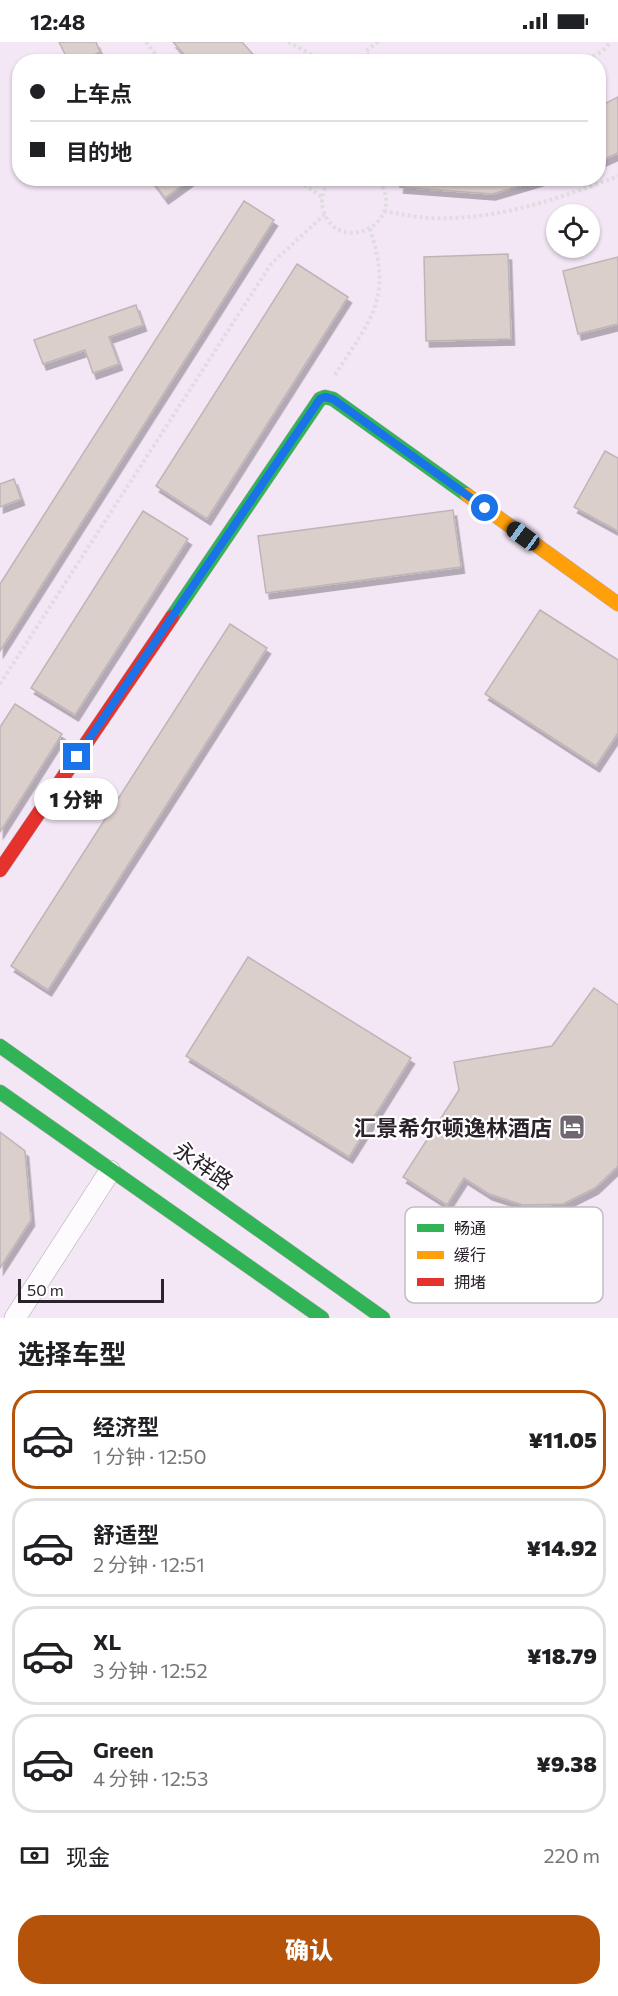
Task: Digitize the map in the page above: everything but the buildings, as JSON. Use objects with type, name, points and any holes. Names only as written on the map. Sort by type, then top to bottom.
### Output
[{"type":"street","points":[[0,870],[320,399],[325,397],[333,399],[618,604]]},
{"type":"street","name":"永祥路","points":[[0,1046],[383,1318]]},
{"type":"street","points":[[0,1092],[322,1318]]},
{"type":"street","points":[[15,1318],[110,1171]]},
{"type":"path","points":[[288,42],[311,54]]},
{"type":"path","points":[[367,54],[366,51],[378,42]]},
{"type":"path","points":[[597,54],[611,42]]},
{"type":"path","points":[[306,186],[322,197]]},
{"type":"path","points":[[326,186],[322,197],[325,214],[331,224],[341,231],[355,233],[370,229],[379,221],[384,211],[385,194],[381,186]]},
{"type":"path","points":[[384,211],[430,218],[483,216],[537,205],[590,186]]},
{"type":"path","points":[[0,684],[271,264],[325,214]]},
{"type":"path","points":[[320,399],[373,314],[380,291],[380,268],[370,229]]},
{"type":"traffic: fast","points":[[172,617],[320,399],[325,397],[333,399],[467,495]]},
{"type":"traffic: fast","points":[[0,1046],[383,1318]]},
{"type":"traffic: fast","points":[[0,1092],[322,1318]]},
{"type":"traffic: slow","points":[[467,495],[618,604]]},
{"type":"traffic: jam","points":[[0,870],[172,617]]},
{"type":"place","name":"汇景希尔顿逸林酒店","points":[[572,1127]]},
{"type":"route","points":[[77,757],[320,399],[328,397],[333,399],[485,508]]}]
